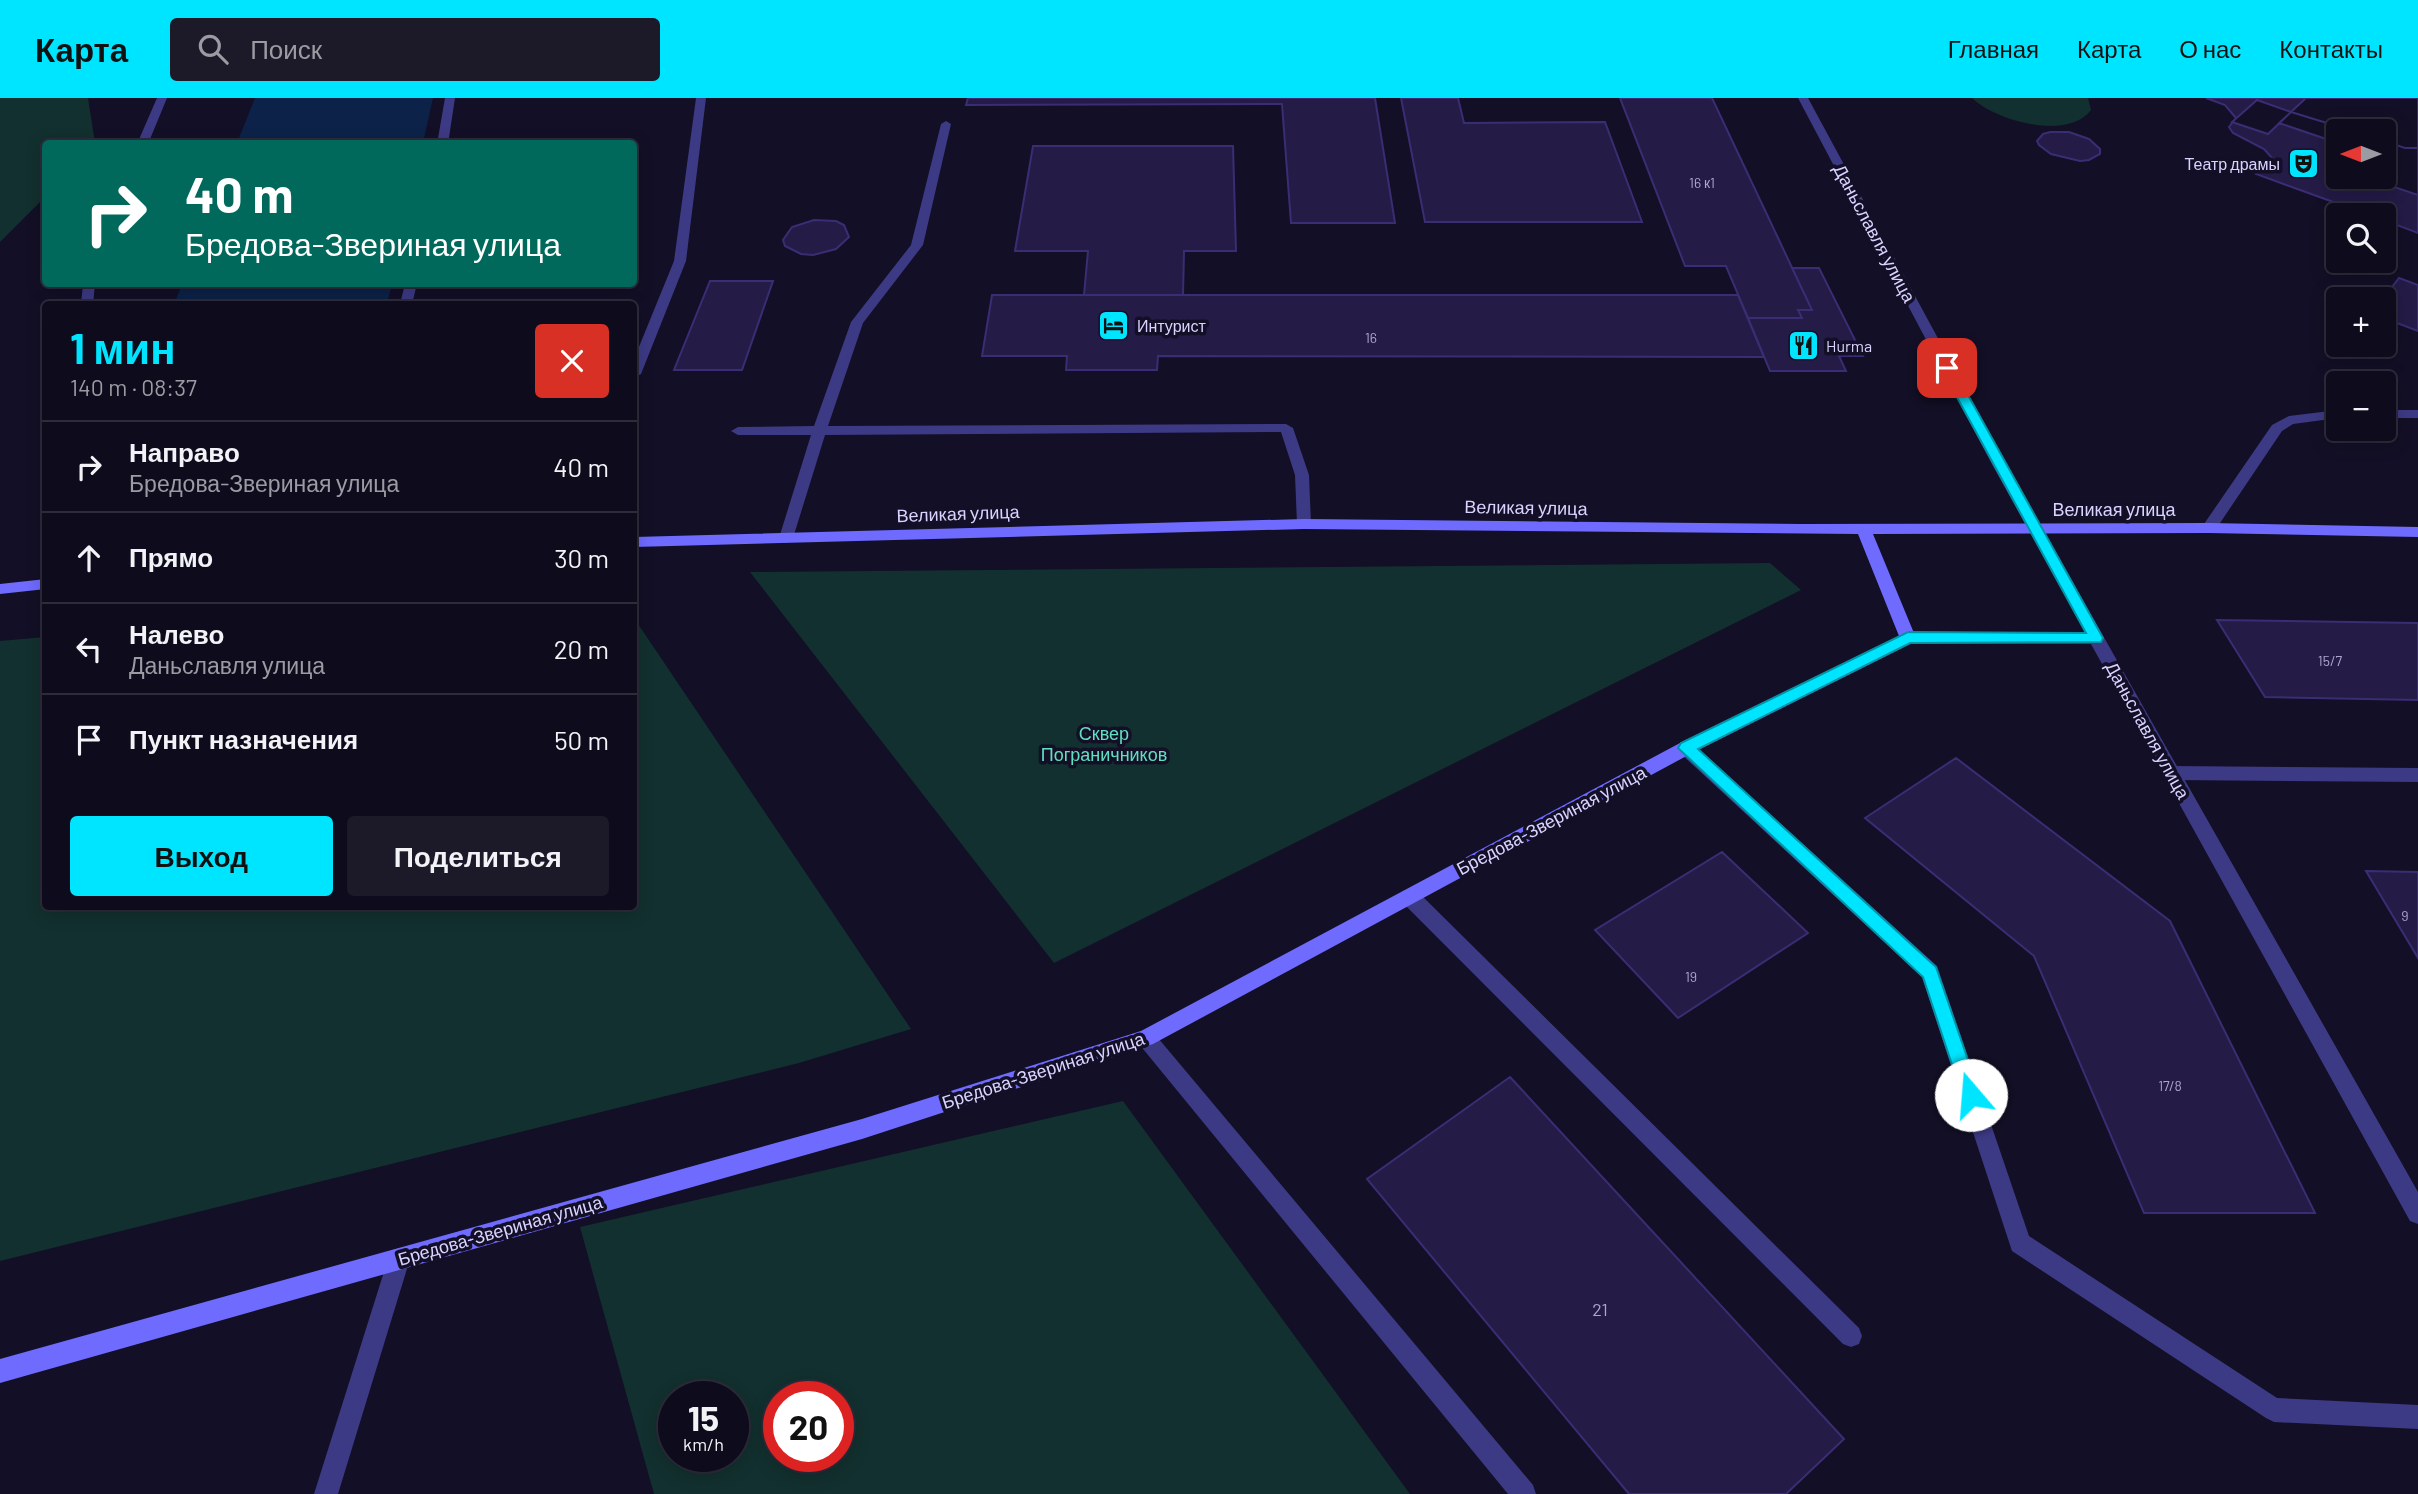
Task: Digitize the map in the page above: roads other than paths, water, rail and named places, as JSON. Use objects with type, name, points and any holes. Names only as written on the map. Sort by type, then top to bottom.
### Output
[{"type":"main road","name":"Великая улица","points":[[637,542],[1304,524],[2209,528],[2418,532]]},
{"type":"main road","points":[[1863,528],[1908,638]]},
{"type":"main road","points":[[0,590],[42,585]]},
{"type":"main road","name":"Бредова-Звериная улица","points":[[0,1371],[862,1129],[1146,1038],[1686,748],[1908,638]]},
{"type":"street","points":[[144,140],[162,98]]},
{"type":"street","points":[[443,140],[450,98]]},
{"type":"street","points":[[637,367],[680,261],[701,98]]},
{"type":"street","name":"Даньславля улица","points":[[1803,98],[2035,528],[2418,1213]]},
{"type":"street","points":[[786,537],[857,323],[917,245],[946,124]]},
{"type":"street","points":[[2396,414],[2418,414]]},
{"type":"street","points":[[2209,528],[2277,428],[2289,420],[2326,415]]},
{"type":"street","points":[[738,431],[1286,428],[1302,475],[1304,524]]},
{"type":"street","points":[[1908,638],[2096,638]]},
{"type":"street","points":[[1686,748],[1930,972],[2020,1243],[2274,1410],[2418,1417]]},
{"type":"street","points":[[2172,773],[2418,775]]},
{"type":"street","points":[[1410,897],[1852,1336]]},
{"type":"street","points":[[1146,1038],[1524,1494]]},
{"type":"street","points":[[326,1494],[399,1259]]},
{"type":"water","points":[[255,98],[433,98],[424,140],[238,140]]},
{"type":"water","points":[[181,287],[391,287],[388,301],[175,301]]},
{"type":"place","name":"Театр драмы","points":[[2303,163]]},
{"type":"place","name":"Интурист","points":[[1114,325]]},
{"type":"place","name":"Hurma","points":[[1803,345]]},
{"type":"park label","name":"Сквер Пограничников","points":[[1104,743]]}]
